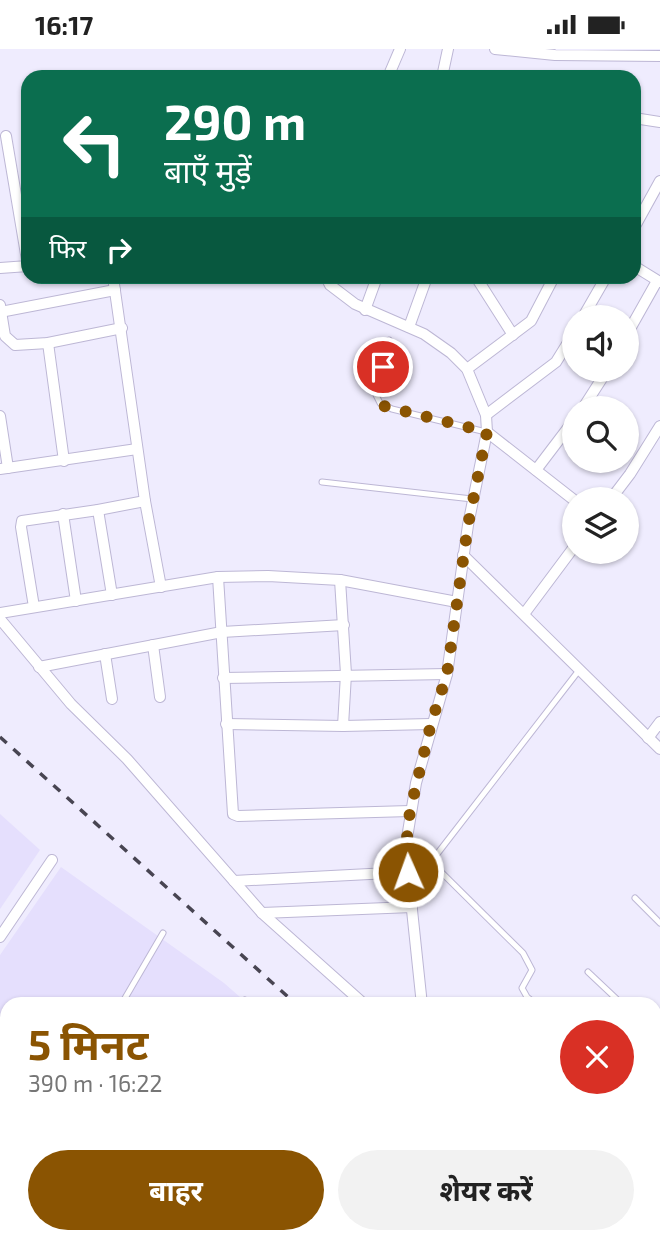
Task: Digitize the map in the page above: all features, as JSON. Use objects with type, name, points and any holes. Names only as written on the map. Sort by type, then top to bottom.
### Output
[{"type":"street","points":[[391,70],[400,49]]},
{"type":"street","points":[[443,70],[447,49]]},
{"type":"street","points":[[498,49],[660,56]]},
{"type":"street","points":[[641,121],[660,123]]},
{"type":"street","points":[[6,136],[21,224]]},
{"type":"street","points":[[0,175],[11,165]]},
{"type":"street","points":[[641,215],[660,181]]},
{"type":"street","points":[[0,268],[21,266]]},
{"type":"street","points":[[639,314],[659,281],[641,270]]},
{"type":"street","points":[[114,284],[145,501],[161,587]]},
{"type":"street","points":[[330,284],[365,310],[436,341],[467,369],[485,415],[487,432],[463,555],[447,674],[431,724],[410,811],[407,838],[421,997]]},
{"type":"street","points":[[365,310],[374,284]]},
{"type":"street","points":[[409,327],[424,284]]},
{"type":"street","points":[[480,284],[513,335]]},
{"type":"street","points":[[467,369],[534,316],[550,284]]},
{"type":"street","points":[[590,305],[602,284]]},
{"type":"street","points":[[1,312],[115,290]]},
{"type":"street","points":[[0,305],[5,336],[10,343],[20,346],[121,328]]},
{"type":"street","points":[[48,343],[64,461]]},
{"type":"street","points":[[485,415],[556,362],[562,352]]},
{"type":"street","points":[[0,416],[4,468],[137,449]]},
{"type":"street","points":[[620,487],[660,426]]},
{"type":"street","points":[[487,432],[562,491]]},
{"type":"street","points":[[536,470],[562,436]]},
{"type":"street","points":[[34,607],[21,523],[28,518],[98,510],[145,501]]},
{"type":"street","points":[[98,510],[112,595]]},
{"type":"street","points":[[63,514],[75,601]]},
{"type":"street","points":[[463,555],[660,749]]},
{"type":"street","points":[[524,614],[562,563]]},
{"type":"street","points":[[0,613],[218,577],[293,576],[340,580],[457,602]]},
{"type":"street","points":[[218,577],[231,809],[235,815],[410,811]]},
{"type":"street","points":[[340,580],[346,674],[343,726]]},
{"type":"street","points":[[0,619],[71,704],[127,759],[262,913],[356,997]]},
{"type":"street","points":[[40,667],[222,632],[344,625]]},
{"type":"street","points":[[153,645],[160,697]]},
{"type":"street","points":[[104,654],[112,699]]},
{"type":"street","points":[[223,678],[447,674]]},
{"type":"street","points":[[648,738],[660,722]]},
{"type":"street","points":[[226,724],[431,724]]},
{"type":"street","points":[[0,937],[52,860]]},
{"type":"street","points":[[234,881],[408,872]]},
{"type":"street","points":[[262,913],[412,907]]},
{"type":"lane","points":[[389,340],[376,395],[380,403],[392,409],[487,432]]},
{"type":"lane","points":[[322,482],[473,499]]},
{"type":"lane","points":[[527,997],[522,988],[532,970],[523,953],[435,866],[434,858],[580,669]]},
{"type":"lane","points":[[635,898],[660,923]]},
{"type":"lane","points":[[126,997],[163,933]]},
{"type":"lane","points":[[588,972],[615,997]]},
{"type":"shaded area","points":[[0,814],[40,850],[0,909]]},
{"type":"shaded area","points":[[61,867],[240,997],[0,997],[0,955]]},
{"type":"railway","points":[[0,737],[288,997]]},
{"type":"route","points":[[383,367],[376,395],[384,406],[487,432],[468,525],[452,651],[410,811],[407,838],[408,872]]}]
